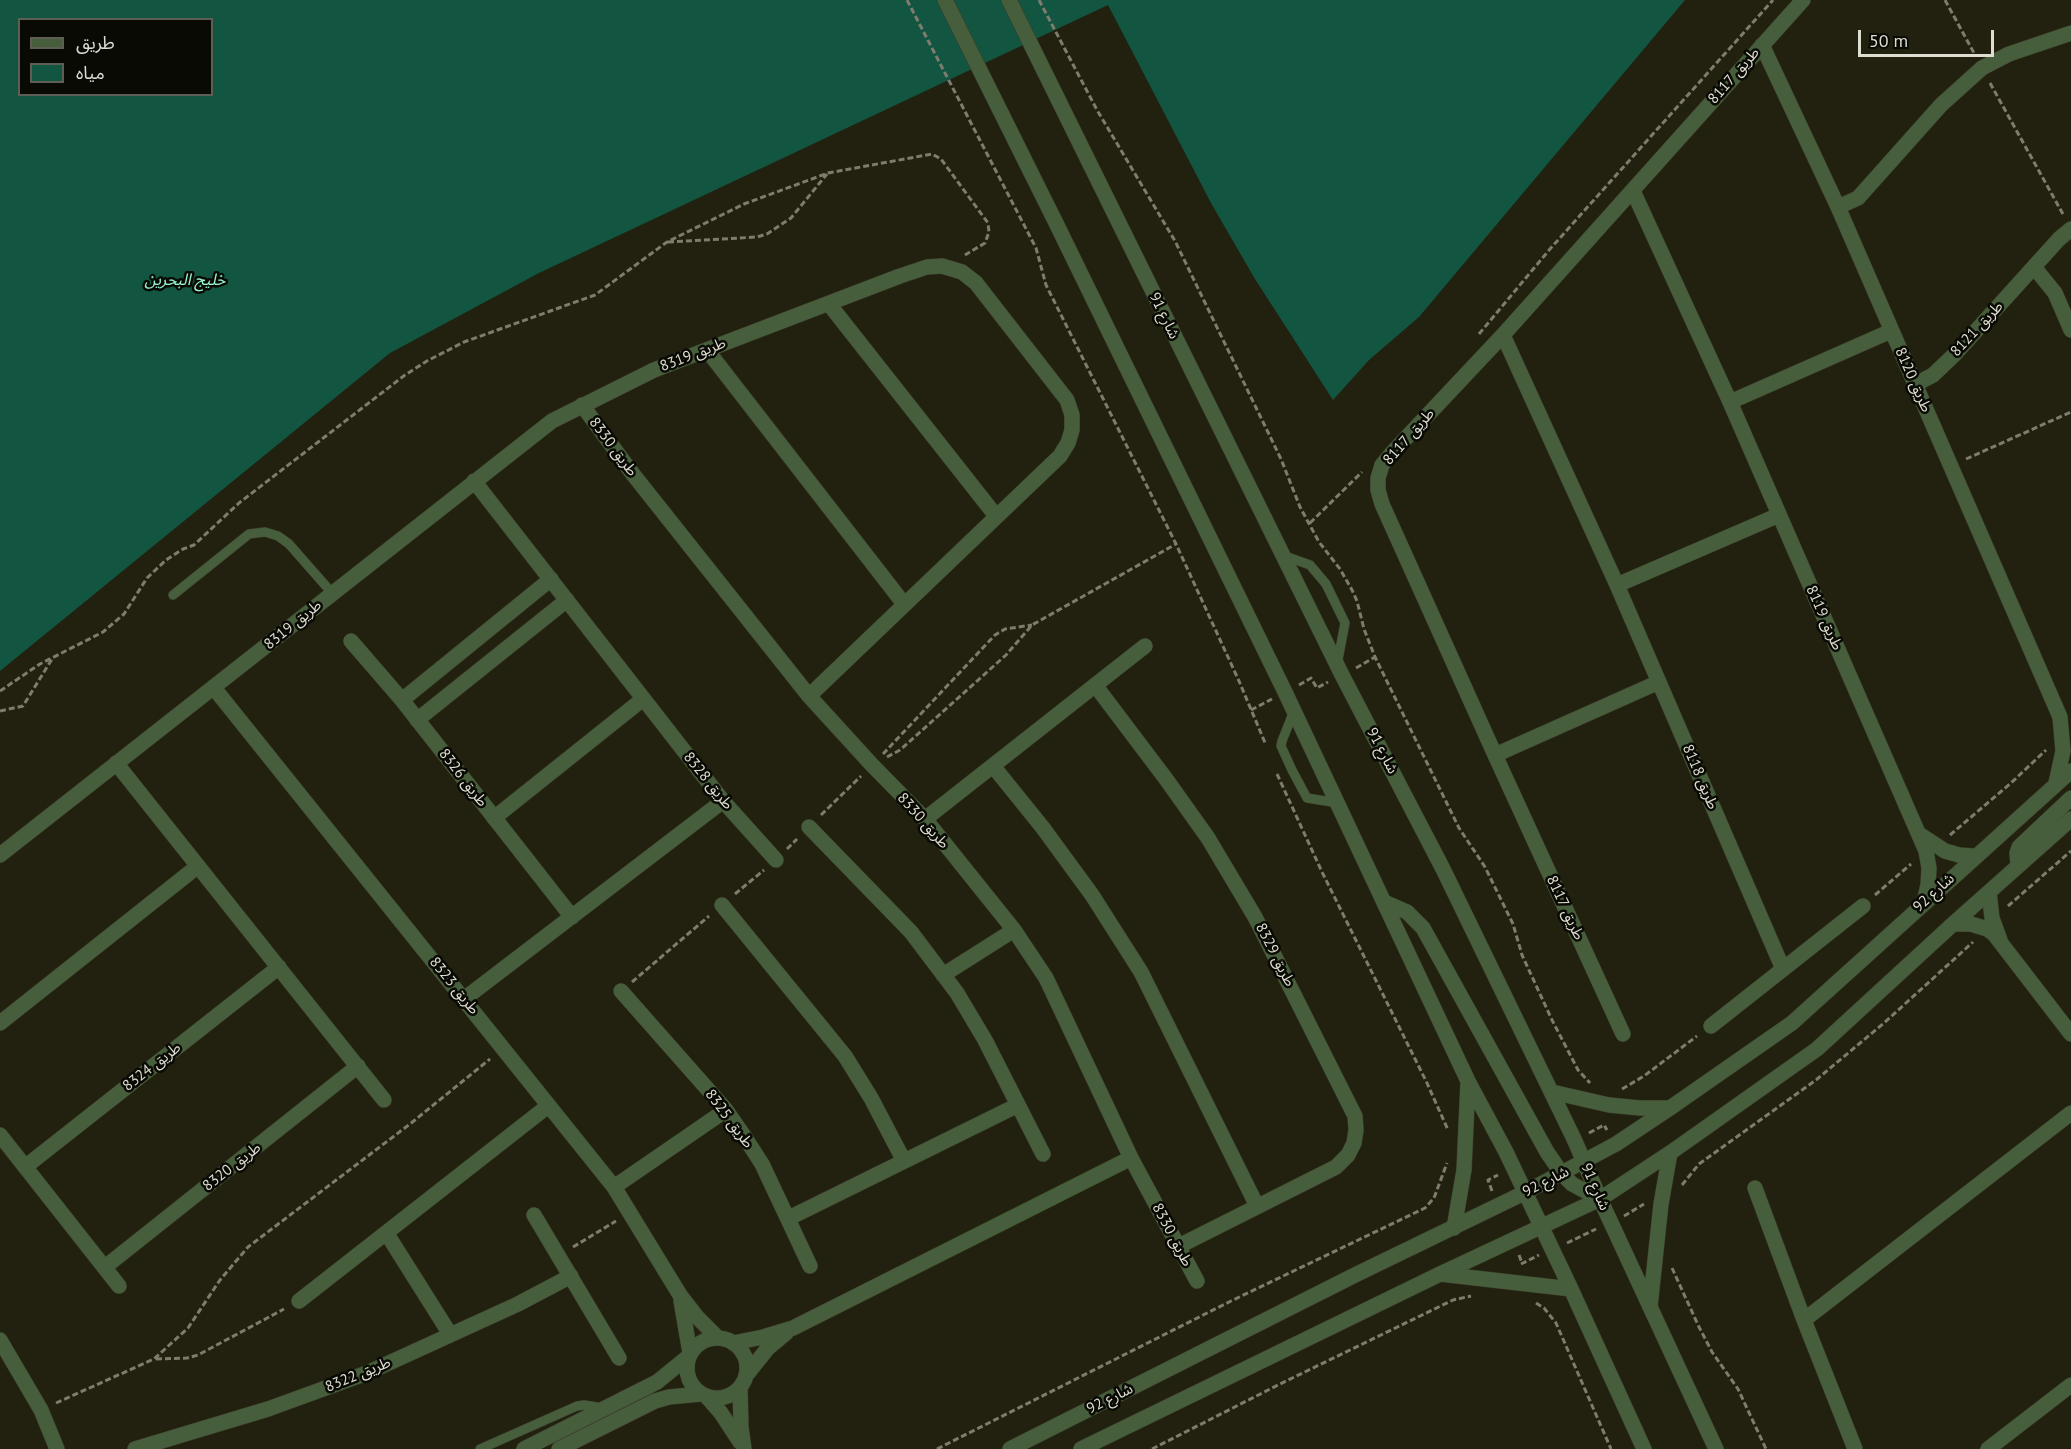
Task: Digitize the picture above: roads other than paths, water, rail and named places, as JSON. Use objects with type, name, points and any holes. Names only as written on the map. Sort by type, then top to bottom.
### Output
[{"type":"street","points":[[945,0],[1286,692],[1468,1081],[1506,1152],[1571,1289],[1644,1449]]},
{"type":"street","name":"شارع 91","points":[[1009,0],[1282,555],[1443,869],[1552,1092],[1716,1449]]},
{"type":"street","name":"طريق 8117","points":[[1623,1034],[1382,504],[1378,490],[1378,478],[1382,465],[1392,453],[1633,191],[1803,0]]},
{"type":"street","points":[[1838,207],[1858,198],[1941,105],[1982,68],[2009,54],[2071,33]]},
{"type":"street","name":"طريق 8120","points":[[1762,45],[1838,207],[2067,732]]},
{"type":"street","name":"طريق 8119","points":[[1633,191],[1730,402],[1919,834],[1931,849],[1924,902]]},
{"type":"street","name":"طريق 8121","points":[[1914,385],[1933,375],[1955,354],[2034,267],[2058,239],[2068,223]]},
{"type":"street","name":"طريق 8319","points":[[0,855],[552,421],[654,370],[927,267],[942,266],[962,272],[976,283],[1067,400],[1072,415],[1072,430],[1068,443],[1060,456],[996,516]]},
{"type":"street","points":[[2034,267],[2055,293],[2071,330]]},
{"type":"street","points":[[809,696],[996,516],[829,304]]},
{"type":"street","points":[[1730,402],[1891,331]]},
{"type":"street","name":"طريق 8118","points":[[1503,334],[1617,585],[1783,969]]},
{"type":"street","points":[[707,350],[904,604]]},
{"type":"street","name":"طريق 8330","points":[[582,405],[632,473],[809,696],[925,819],[1014,930],[1046,978],[1131,1158],[1197,1281]]},
{"type":"street","name":"طريق 8328","points":[[474,481],[723,801],[776,860]]},
{"type":"street","points":[[1617,585],[1779,515]]},
{"type":"street","points":[[402,700],[551,579]]},
{"type":"street","points":[[417,720],[567,600]]},
{"type":"street","name":"طريق 8326","points":[[351,641],[402,700],[572,917]]},
{"type":"street","points":[[925,819],[1144,646]]},
{"type":"street","points":[[1495,755],[1659,682]]},
{"type":"street","name":"طريق 8329","points":[[1095,685],[1208,838],[1255,917],[1355,1116],[1354,1143],[1348,1155],[1336,1167],[1179,1246]]},
{"type":"street","name":"طريق 8323","points":[[214,688],[614,1187],[680,1295],[697,1317],[718,1338]]},
{"type":"street","points":[[494,818],[644,699]]},
{"type":"street","points":[[2056,783],[2067,732]]},
{"type":"street","points":[[116,763],[384,1100]]},
{"type":"street","points":[[993,766],[1043,828],[1092,895],[1141,972],[1257,1206]]},
{"type":"street","name":"شارع 92","points":[[1011,1449],[1357,1274],[1562,1174],[1671,1108],[1792,1023],[1974,856],[2071,771]]},
{"type":"street","points":[[2018,866],[2019,847],[2071,798]]},
{"type":"street","points":[[464,999],[723,801]]},
{"type":"street","points":[[1082,1449],[1440,1274],[1600,1199],[1670,1153],[1817,1049],[2071,819]]},
{"type":"street","points":[[809,827],[911,932],[957,993],[985,1040],[1043,1154]]},
{"type":"street","points":[[1931,849],[1974,856]]},
{"type":"street","points":[[0,1023],[198,866]]},
{"type":"street","points":[[1989,892],[1989,924],[2071,1034]]},
{"type":"street","points":[[1384,902],[1407,912],[1423,928],[1547,1152],[1572,1184],[1600,1199]]},
{"type":"street","points":[[722,905],[845,1056],[871,1098],[904,1161]]},
{"type":"street","points":[[1711,1026],[1863,906]]},
{"type":"street","points":[[1953,924],[1989,924]]},
{"type":"street","points":[[943,975],[1014,930]]},
{"type":"street","name":"طريق 8324","points":[[25,1167],[279,967]]},
{"type":"street","name":"طريق 8325","points":[[621,991],[726,1110],[762,1164],[810,1266]]},
{"type":"street","name":"طريق 8320","points":[[105,1267],[358,1066]]},
{"type":"street","points":[[1454,1228],[1464,1170],[1468,1081]]},
{"type":"street","points":[[1552,1092],[1609,1106],[1671,1108]]},
{"type":"street","points":[[789,1218],[1018,1105]]},
{"type":"street","points":[[299,1301],[548,1106]]},
{"type":"street","points":[[614,1187],[726,1110]]},
{"type":"street","points":[[1804,1320],[2068,1120]]},
{"type":"street","points":[[0,1135],[119,1286]]},
{"type":"street","points":[[1650,1307],[1661,1204],[1670,1153]]},
{"type":"street","points":[[733,1342],[764,1337],[793,1328],[1131,1158]]},
{"type":"street","points":[[1755,1188],[1855,1449]]},
{"type":"street","points":[[534,1215],[619,1358]]},
{"type":"street","points":[[387,1234],[450,1334]]},
{"type":"street","points":[[1440,1274],[1571,1289]]},
{"type":"street","name":"طريق 8322","points":[[135,1449],[268,1409],[367,1373],[518,1304],[571,1276]]},
{"type":"street","name":"طريق 8323","points":[[680,1295],[690,1354]]},
{"type":"street","points":[[559,1449],[655,1401],[669,1397],[726,1397],[740,1388],[748,1373],[768,1348],[793,1328]]},
{"type":"street","points":[[744,1448],[722,1413],[705,1396],[694,1389],[689,1381],[686,1364],[694,1347],[705,1340],[725,1338],[733,1342],[744,1355],[748,1373]]},
{"type":"street","points":[[2,1345],[41,1410],[57,1449]]},
{"type":"street","points":[[524,1449],[657,1382],[690,1354]]},
{"type":"street","points":[[1988,1449],[2071,1385]]},
{"type":"street","points":[[740,1388],[744,1448]]},
{"type":"lane","points":[[173,596],[249,534],[265,532],[279,536],[289,544],[332,593]]},
{"type":"lane","points":[[1282,555],[1310,565],[1326,584],[1345,623],[1340,670]]},
{"type":"lane","points":[[1294,711],[1282,737],[1281,746],[1292,770],[1307,798],[1338,803]]},
{"type":"lane","points":[[480,1449],[577,1406],[606,1409]]},
{"type":"water","name":"خليج البحرين","points":[[0,0],[1685,0],[1419,317],[1369,360],[1333,400],[1255,279],[1211,203],[1108,5],[539,273],[390,353],[0,671]]}]
